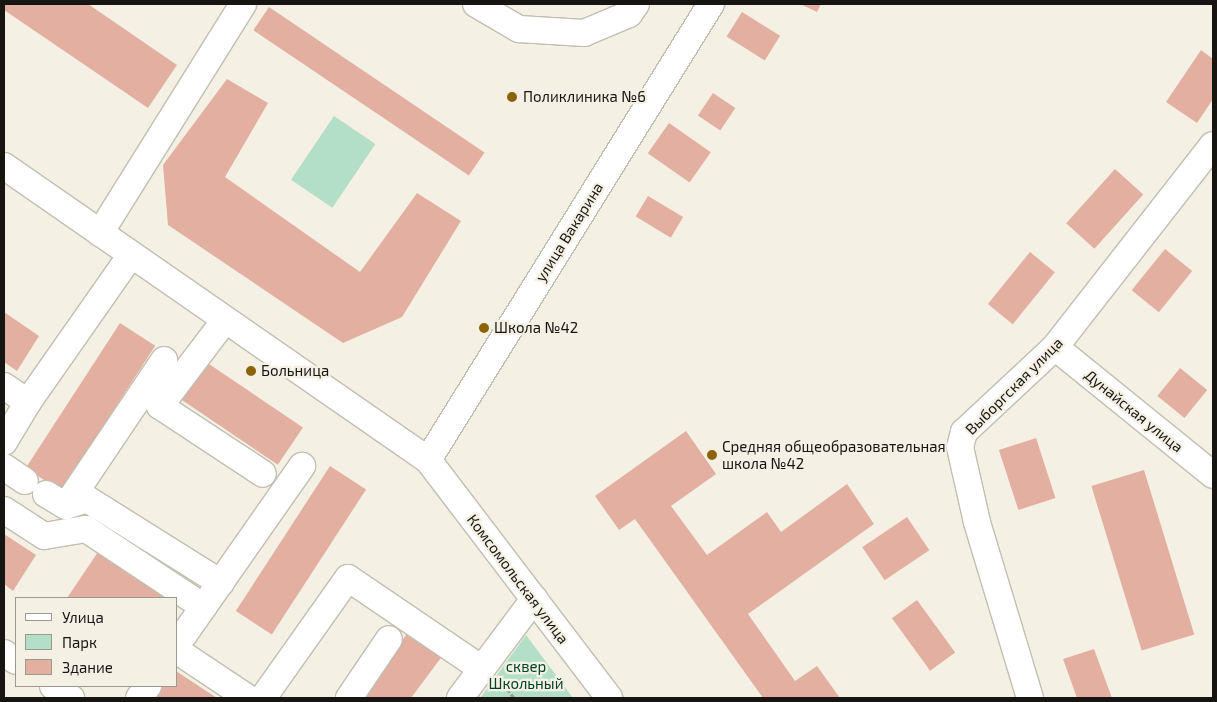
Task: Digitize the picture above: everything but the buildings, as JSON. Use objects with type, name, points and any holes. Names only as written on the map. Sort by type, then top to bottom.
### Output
[{"type":"street","points":[[100,234],[243,4]]},
{"type":"street","points":[[476,4],[519,29],[584,33],[629,14],[636,4]]},
{"type":"street","name":"улица Вакарина","points":[[428,460],[711,4]]},
{"type":"street","name":"Выборгская улица","points":[[1030,698],[977,522],[960,447],[964,432],[1056,347],[1213,145]]},
{"type":"street","name":"Комсомольская улица","points":[[4,166],[428,460],[609,698]]},
{"type":"street","points":[[4,442],[28,402],[131,255]]},
{"type":"street","points":[[225,320],[160,406],[263,474]]},
{"type":"street","name":"Дунайская улица","points":[[1056,347],[1213,475]]},
{"type":"street","points":[[35,487],[164,360]]},
{"type":"street","points":[[4,386],[28,402]]},
{"type":"street","points":[[178,643],[302,466]]},
{"type":"street","points":[[35,487],[87,499],[221,583]]},
{"type":"street","points":[[4,510],[44,536],[86,529],[204,606]]},
{"type":"street","points":[[263,698],[348,578],[490,672]]},
{"type":"street","points":[[460,698],[490,672],[534,599]]},
{"type":"street","points":[[349,698],[389,639]]},
{"type":"street","points":[[178,651],[248,698]]},
{"type":"street","points":[[54,687],[71,698]]},
{"type":"street","points":[[139,698],[147,687]]},
{"type":"path","points":[[490,672],[514,698]]},
{"type":"green space","points":[[334,116],[375,144],[332,208],[291,180]]},
{"type":"green space","name":"сквер Школьный","points":[[526,635],[573,698],[480,698]]},
{"type":"place","name":"Поликлиника №6","points":[[512,97]]},
{"type":"place","name":"Школа №42","points":[[484,328]]},
{"type":"place","name":"Больница","points":[[251,371]]},
{"type":"place","name":"Средняя общеобразовательная школа №42","points":[[712,455]]}]
